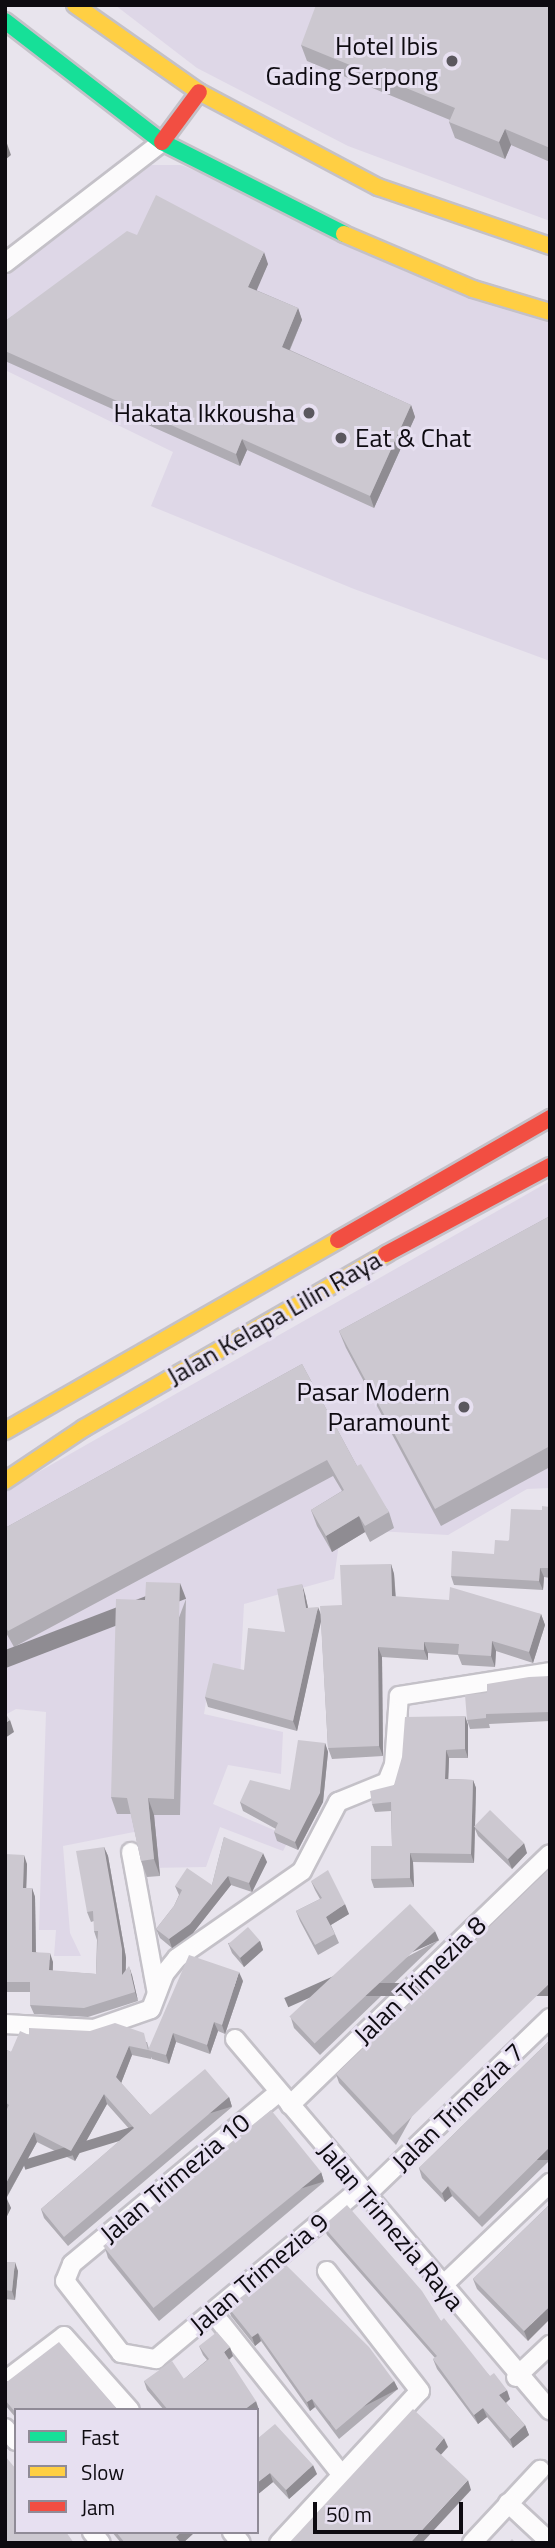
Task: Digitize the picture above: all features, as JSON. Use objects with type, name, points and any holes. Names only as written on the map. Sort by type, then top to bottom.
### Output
[{"type":"street","points":[[75,5],[199,92],[378,187],[550,246]]},
{"type":"street","points":[[5,21],[162,142],[333,229],[473,289],[550,312]]},
{"type":"street","points":[[5,263],[162,142],[199,92]]},
{"type":"street","name":"Jalan Kelapa Lilin Raya","points":[[5,1431],[550,1118]]},
{"type":"street","name":"Jalan Kelapa Lilin Raya","points":[[5,1481],[84,1428],[352,1272],[550,1166]]},
{"type":"street","points":[[5,2024],[94,2029],[151,2009],[165,1973],[177,1958],[302,1871],[338,1802],[387,1782],[394,1765],[399,1696],[550,1672]]},
{"type":"street","points":[[131,1852],[158,1996]]},
{"type":"street","name":"Jalan Trimezia 8","points":[[284,2099],[550,1854]]},
{"type":"street","name":"Jalan Trimezia 7","points":[[363,2192],[550,2018]]},
{"type":"street","name":"Jalan Trimezia Raya","points":[[234,2039],[516,2377],[550,2412]]},
{"type":"street","name":"Jalan Trimezia 10","points":[[156,2358],[121,2353],[65,2281],[72,2263],[284,2099]]},
{"type":"street","points":[[441,2287],[550,2183]]},
{"type":"street","name":"Jalan Trimezia 9","points":[[156,2358],[363,2192]]},
{"type":"street","points":[[279,2543],[420,2391],[327,2271]]},
{"type":"street","points":[[220,2323],[342,2475]]},
{"type":"street","points":[[5,2381],[59,2337],[70,2338],[128,2408]]},
{"type":"street","points":[[516,2377],[550,2345]]},
{"type":"street","points":[[472,2543],[540,2470]]},
{"type":"street","points":[[508,2503],[550,2542]]},
{"type":"shaded area","points":[[115,5],[550,5],[550,221],[348,146],[197,68]]},
{"type":"shaded area","points":[[151,165],[181,165],[550,316],[550,661],[354,589],[151,506],[173,452],[5,370],[5,275]]},
{"type":"shaded area","points":[[550,1181],[550,1488],[527,1489],[448,1535],[341,1529],[334,1579],[244,1604],[240,1678],[210,1677],[204,1714],[283,1732],[281,1774],[228,1765],[213,1804],[290,1837],[283,1851],[220,1827],[206,1867],[148,1868],[144,1830],[63,1846],[70,1933],[81,1956],[54,1956],[56,1930],[39,1930],[46,1712],[16,1709],[5,1715],[5,1491]]},
{"type":"building","points":[[316,5],[550,5],[550,148],[505,129],[499,142],[449,122],[455,108],[301,45]]},
{"type":"building","points":[[156,195],[264,252],[248,287],[298,308],[282,347],[411,405],[370,496],[242,439],[236,454],[5,351],[5,321],[127,231],[137,235]]},
{"type":"building","name":"Pasar Modern Paramount","points":[[550,1216],[550,1446],[435,1509],[339,1331]]},
{"type":"building","points":[[302,1364],[357,1466],[361,1464],[389,1512],[365,1526],[359,1516],[326,1536],[311,1510],[344,1490],[327,1460],[8,1631],[5,1626],[5,1528]]},
{"type":"building","points":[[542,1506],[550,1507],[550,1568],[540,1568],[539,1581],[451,1576],[452,1551],[494,1554],[495,1540],[509,1541],[511,1509],[542,1510]]},
{"type":"building","points":[[391,1564],[392,1596],[449,1600],[450,1587],[541,1614],[529,1652],[492,1641],[491,1656],[458,1654],[459,1644],[424,1642],[424,1650],[378,1647],[379,1746],[328,1748],[320,1606],[342,1605],[340,1565]]},
{"type":"building","points":[[146,1582],[180,1583],[174,1799],[148,1798],[154,1859],[141,1861],[127,1798],[111,1797],[116,1599],[145,1600]]},
{"type":"building","points":[[302,1584],[306,1608],[318,1607],[293,1721],[205,1697],[213,1663],[244,1670],[248,1628],[285,1632],[277,1589]]},
{"type":"building","points":[[550,1676],[550,1712],[486,1714],[486,1718],[467,1720],[465,1695],[487,1693],[487,1684]]},
{"type":"building","points":[[465,1716],[465,1749],[446,1750],[445,1779],[473,1780],[471,1854],[410,1853],[410,1878],[371,1879],[371,1846],[392,1846],[391,1802],[372,1804],[370,1791],[394,1785],[402,1757],[405,1717]]},
{"type":"building","points":[[298,1740],[325,1743],[320,1793],[295,1842],[274,1832],[278,1823],[240,1802],[250,1780],[290,1790]]},
{"type":"building","points":[[490,1810],[524,1843],[508,1859],[474,1827]]},
{"type":"building","points":[[224,1837],[263,1853],[249,1883],[228,1876],[190,1924],[169,1939],[156,1929],[174,1906],[182,1890],[175,1886],[187,1868],[212,1885]]},
{"type":"building","points":[[104,1847],[122,1949],[122,1975],[129,1966],[135,1992],[84,2008],[30,2005],[30,1982],[5,1982],[5,1854],[24,1855],[23,1888],[32,1888],[32,1952],[50,1953],[49,1970],[96,1974],[98,1931],[94,1931],[93,1911],[87,1912],[76,1851]]},
{"type":"building","points":[[550,1868],[550,1983],[393,2135],[336,2074]]},
{"type":"building","points":[[328,1870],[345,1904],[326,1917],[335,1934],[315,1945],[296,1911],[322,1898],[311,1881]]},
{"type":"building","points":[[410,1904],[435,1931],[315,2044],[289,2017]]},
{"type":"building","points":[[248,1927],[260,1941],[240,1958],[228,1944]]},
{"type":"building","points":[[189,1955],[239,1972],[222,2025],[214,2022],[207,2045],[173,2033],[166,2055],[148,2050]]},
{"type":"building","points":[[115,2023],[144,2033],[148,2050],[129,2046],[116,2077],[150,2115],[205,2069],[229,2097],[64,2237],[41,2209],[134,2128],[104,2094],[71,2151],[34,2132],[5,2185],[5,2113],[9,2105],[5,2102],[5,2049],[11,2052],[20,2031],[29,2035],[29,2028],[90,2031]]},
{"type":"building","points":[[550,2040],[550,2147],[479,2217],[448,2186],[442,2193],[419,2168]]},
{"type":"building","points":[[271,2110],[321,2172],[153,2308],[103,2246]]},
{"type":"building","points":[[550,2204],[550,2306],[524,2331],[473,2279]]},
{"type":"building","points":[[347,2205],[422,2291],[441,2321],[444,2318],[490,2376],[494,2373],[507,2390],[499,2395],[525,2425],[510,2439],[483,2408],[474,2415],[433,2359],[437,2356],[323,2226]]},
{"type":"building","points":[[5,2262],[15,2262],[12,2291],[5,2290]]},
{"type":"building","points":[[285,2264],[369,2347],[394,2381],[336,2430],[312,2399],[307,2402],[258,2333],[252,2337],[228,2307]]},
{"type":"building","points":[[217,2332],[230,2347],[224,2352],[256,2401],[247,2408],[166,2408],[144,2381],[172,2361],[184,2379],[209,2359],[199,2346]]},
{"type":"building","points":[[59,2342],[116,2408],[14,2408],[14,2411],[5,2400],[5,2381]]},
{"type":"building","points":[[413,2409],[444,2438],[435,2449],[468,2480],[410,2543],[289,2543]]},
{"type":"building","points":[[275,2424],[313,2465],[286,2490],[270,2473],[259,2481],[259,2437]]},
{"type":"building","points":[[5,2456],[14,2467],[14,2534],[67,2534],[74,2543],[5,2543]]},
{"type":"building","points":[[118,2534],[179,2534],[176,2537],[181,2543],[125,2543]]},
{"type":"traffic: fast","points":[[5,21],[162,142],[344,234]]},
{"type":"traffic: slow","points":[[75,5],[199,92],[378,187],[550,246]]},
{"type":"traffic: slow","points":[[344,234],[473,289],[550,312]]},
{"type":"traffic: slow","points":[[5,1431],[338,1240]]},
{"type":"traffic: slow","points":[[5,1481],[84,1428],[386,1254]]},
{"type":"traffic: jam","points":[[162,142],[199,92]]},
{"type":"traffic: jam","points":[[338,1240],[550,1118]]},
{"type":"traffic: jam","points":[[386,1254],[550,1166]]},
{"type":"place","name":"Hotel Ibis Gading Serpong","points":[[452,61]]},
{"type":"place","name":"Hakata Ikkousha","points":[[309,413]]},
{"type":"place","name":"Eat & Chat","points":[[341,438]]},
{"type":"place","name":"Pasar Modern Paramount","points":[[464,1407]]}]
